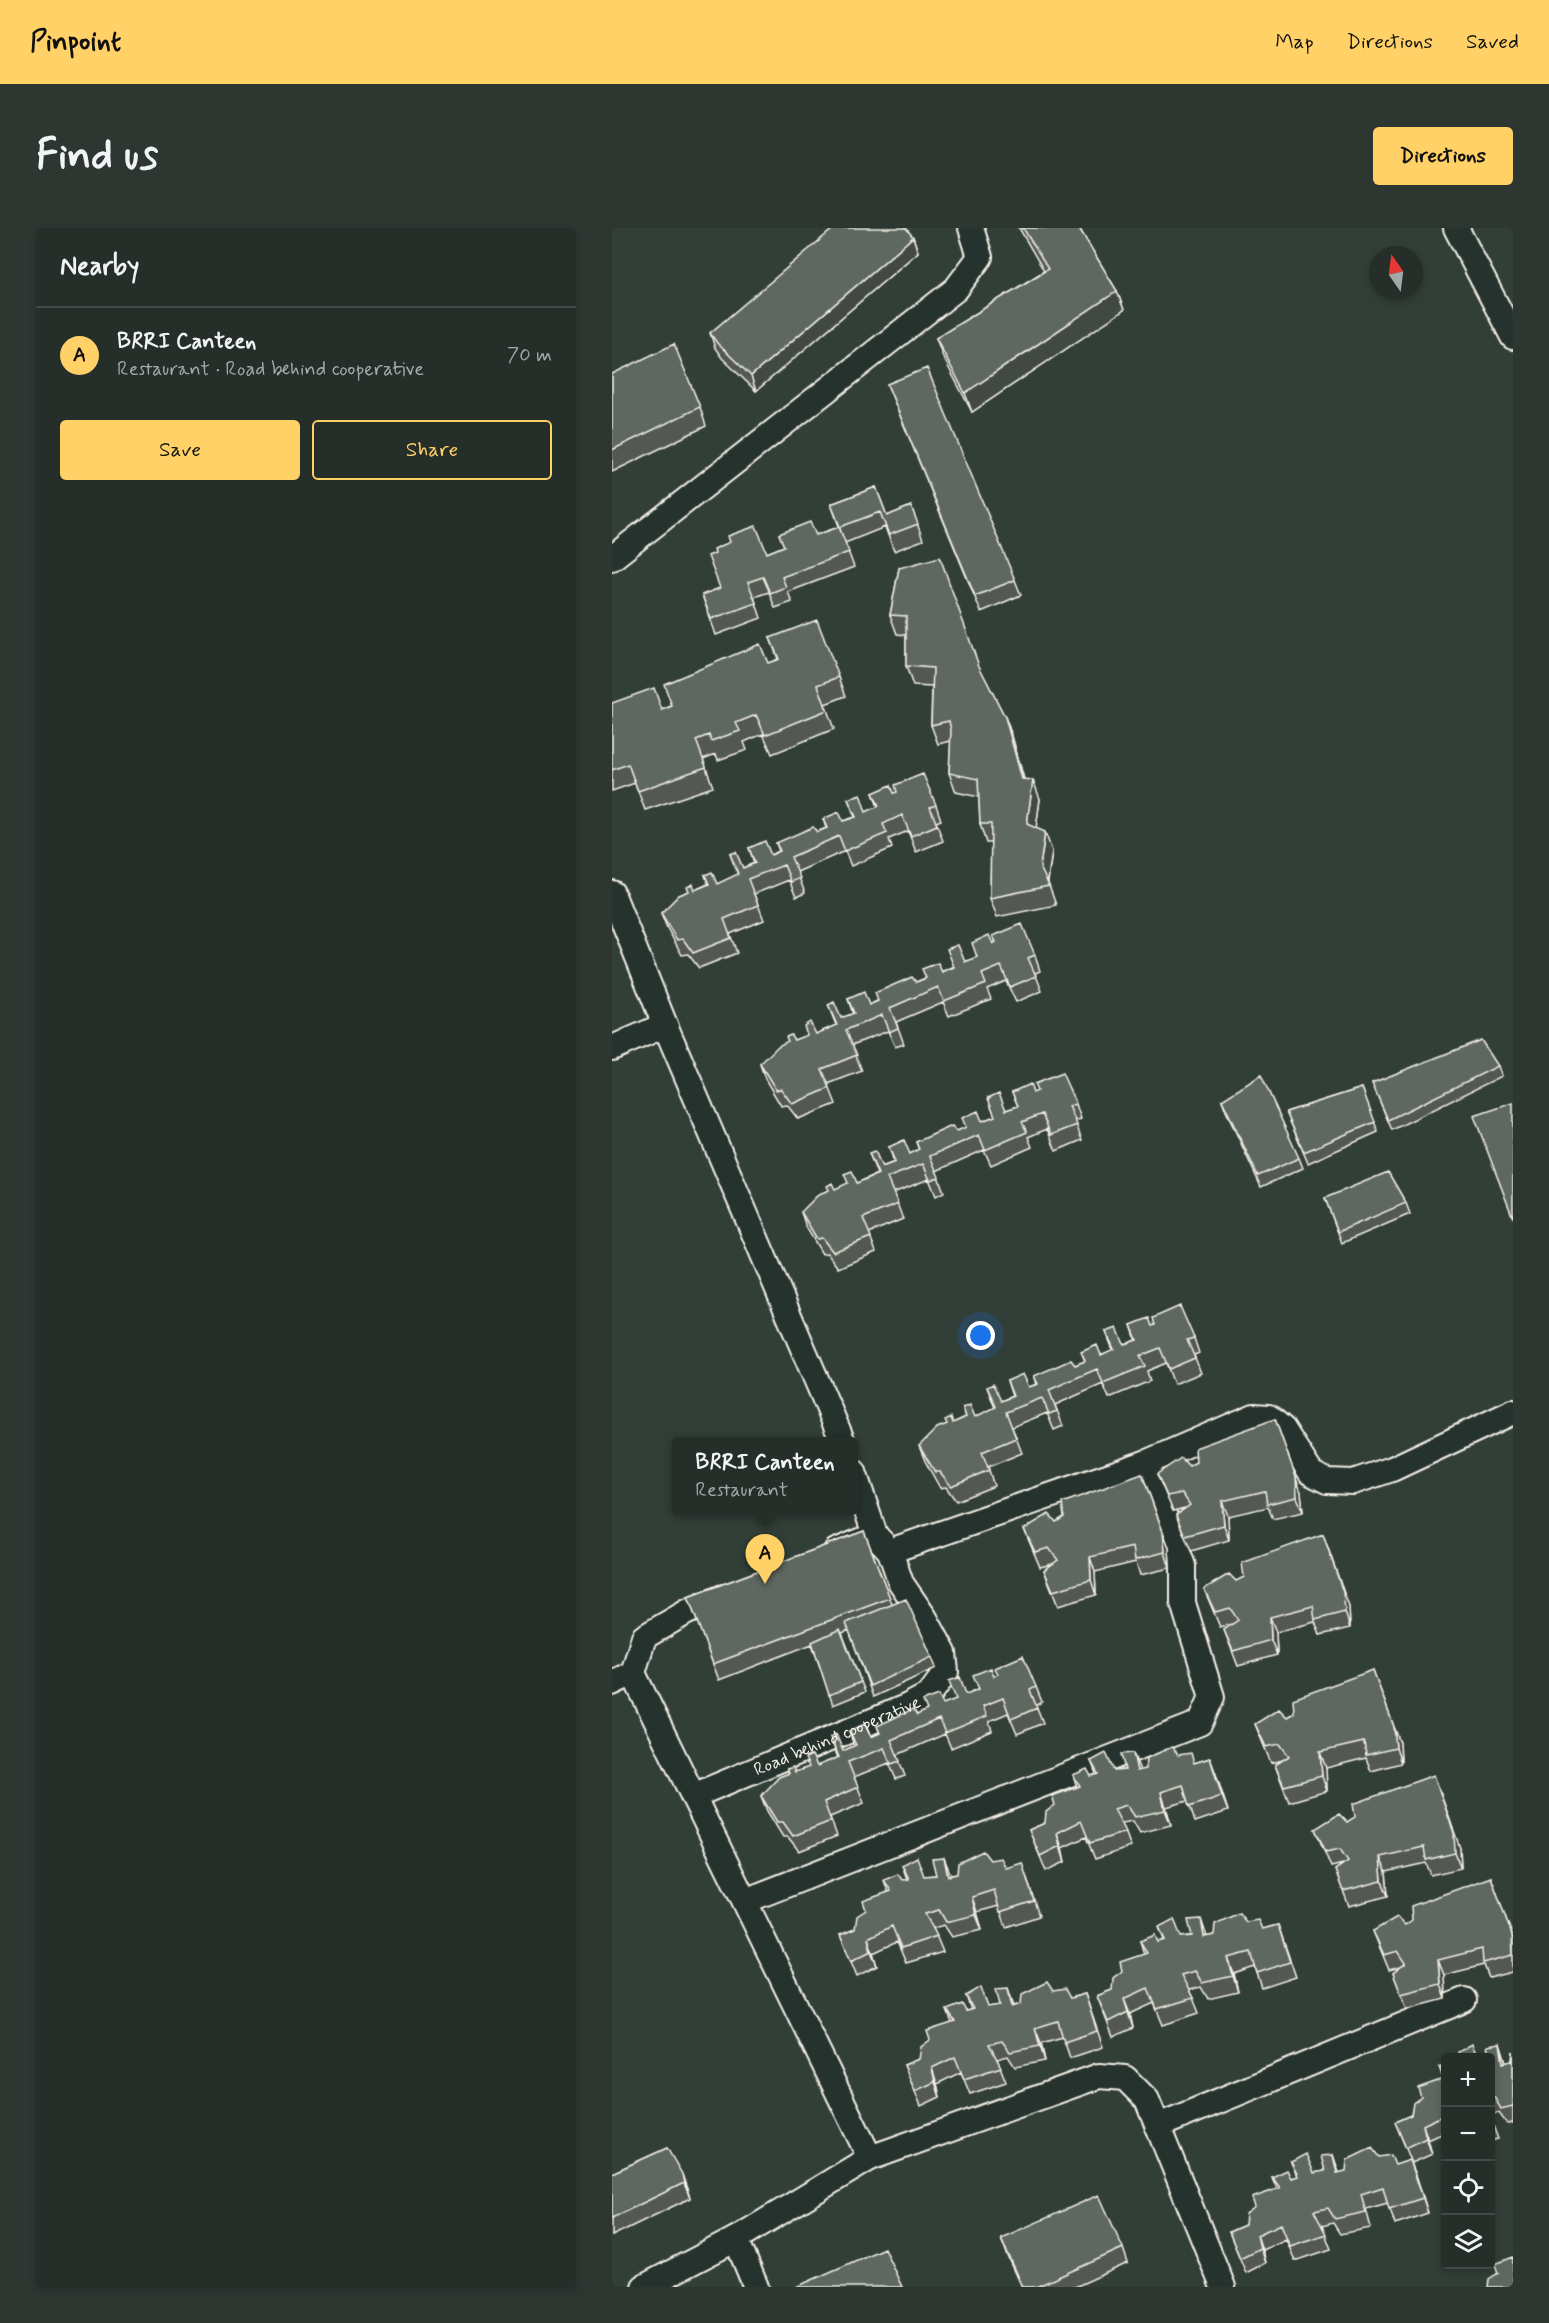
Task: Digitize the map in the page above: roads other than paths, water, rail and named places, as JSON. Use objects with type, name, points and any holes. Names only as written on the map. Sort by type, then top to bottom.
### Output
[{"type":"street","points":[[612,558],[956,289],[980,256],[971,228]]},
{"type":"street","points":[[1456,228],[1513,337]]},
{"type":"street","points":[[612,893],[665,1025],[841,1437]]},
{"type":"street","points":[[612,1048],[665,1025]]},
{"type":"street","points":[[819,1558],[882,1543],[1145,1463],[1254,1416],[1269,1417],[1283,1429],[1311,1473],[1327,1481],[1353,1482],[1392,1469],[1513,1412]]},
{"type":"street","points":[[745,1901],[1200,1723],[1212,1697],[1183,1604],[1183,1566],[1145,1463]]},
{"type":"street","name":"Road behind cooperative","points":[[693,1796],[908,1707],[929,1695],[946,1672],[944,1653],[925,1618],[901,1582],[882,1543],[858,1482]]},
{"type":"street","points":[[742,1590],[687,1612],[644,1637],[622,1678],[693,1796],[870,2158]]},
{"type":"street","points":[[1158,2126],[1464,2000]]},
{"type":"street","points":[[644,2287],[736,2239],[870,2158],[1099,2076],[1125,2078],[1147,2100],[1223,2287]]},
{"type":"street","points":[[736,2239],[756,2287]]},
{"type":"place","name":"BRRI Canteen","points":[[765,1584]]}]
